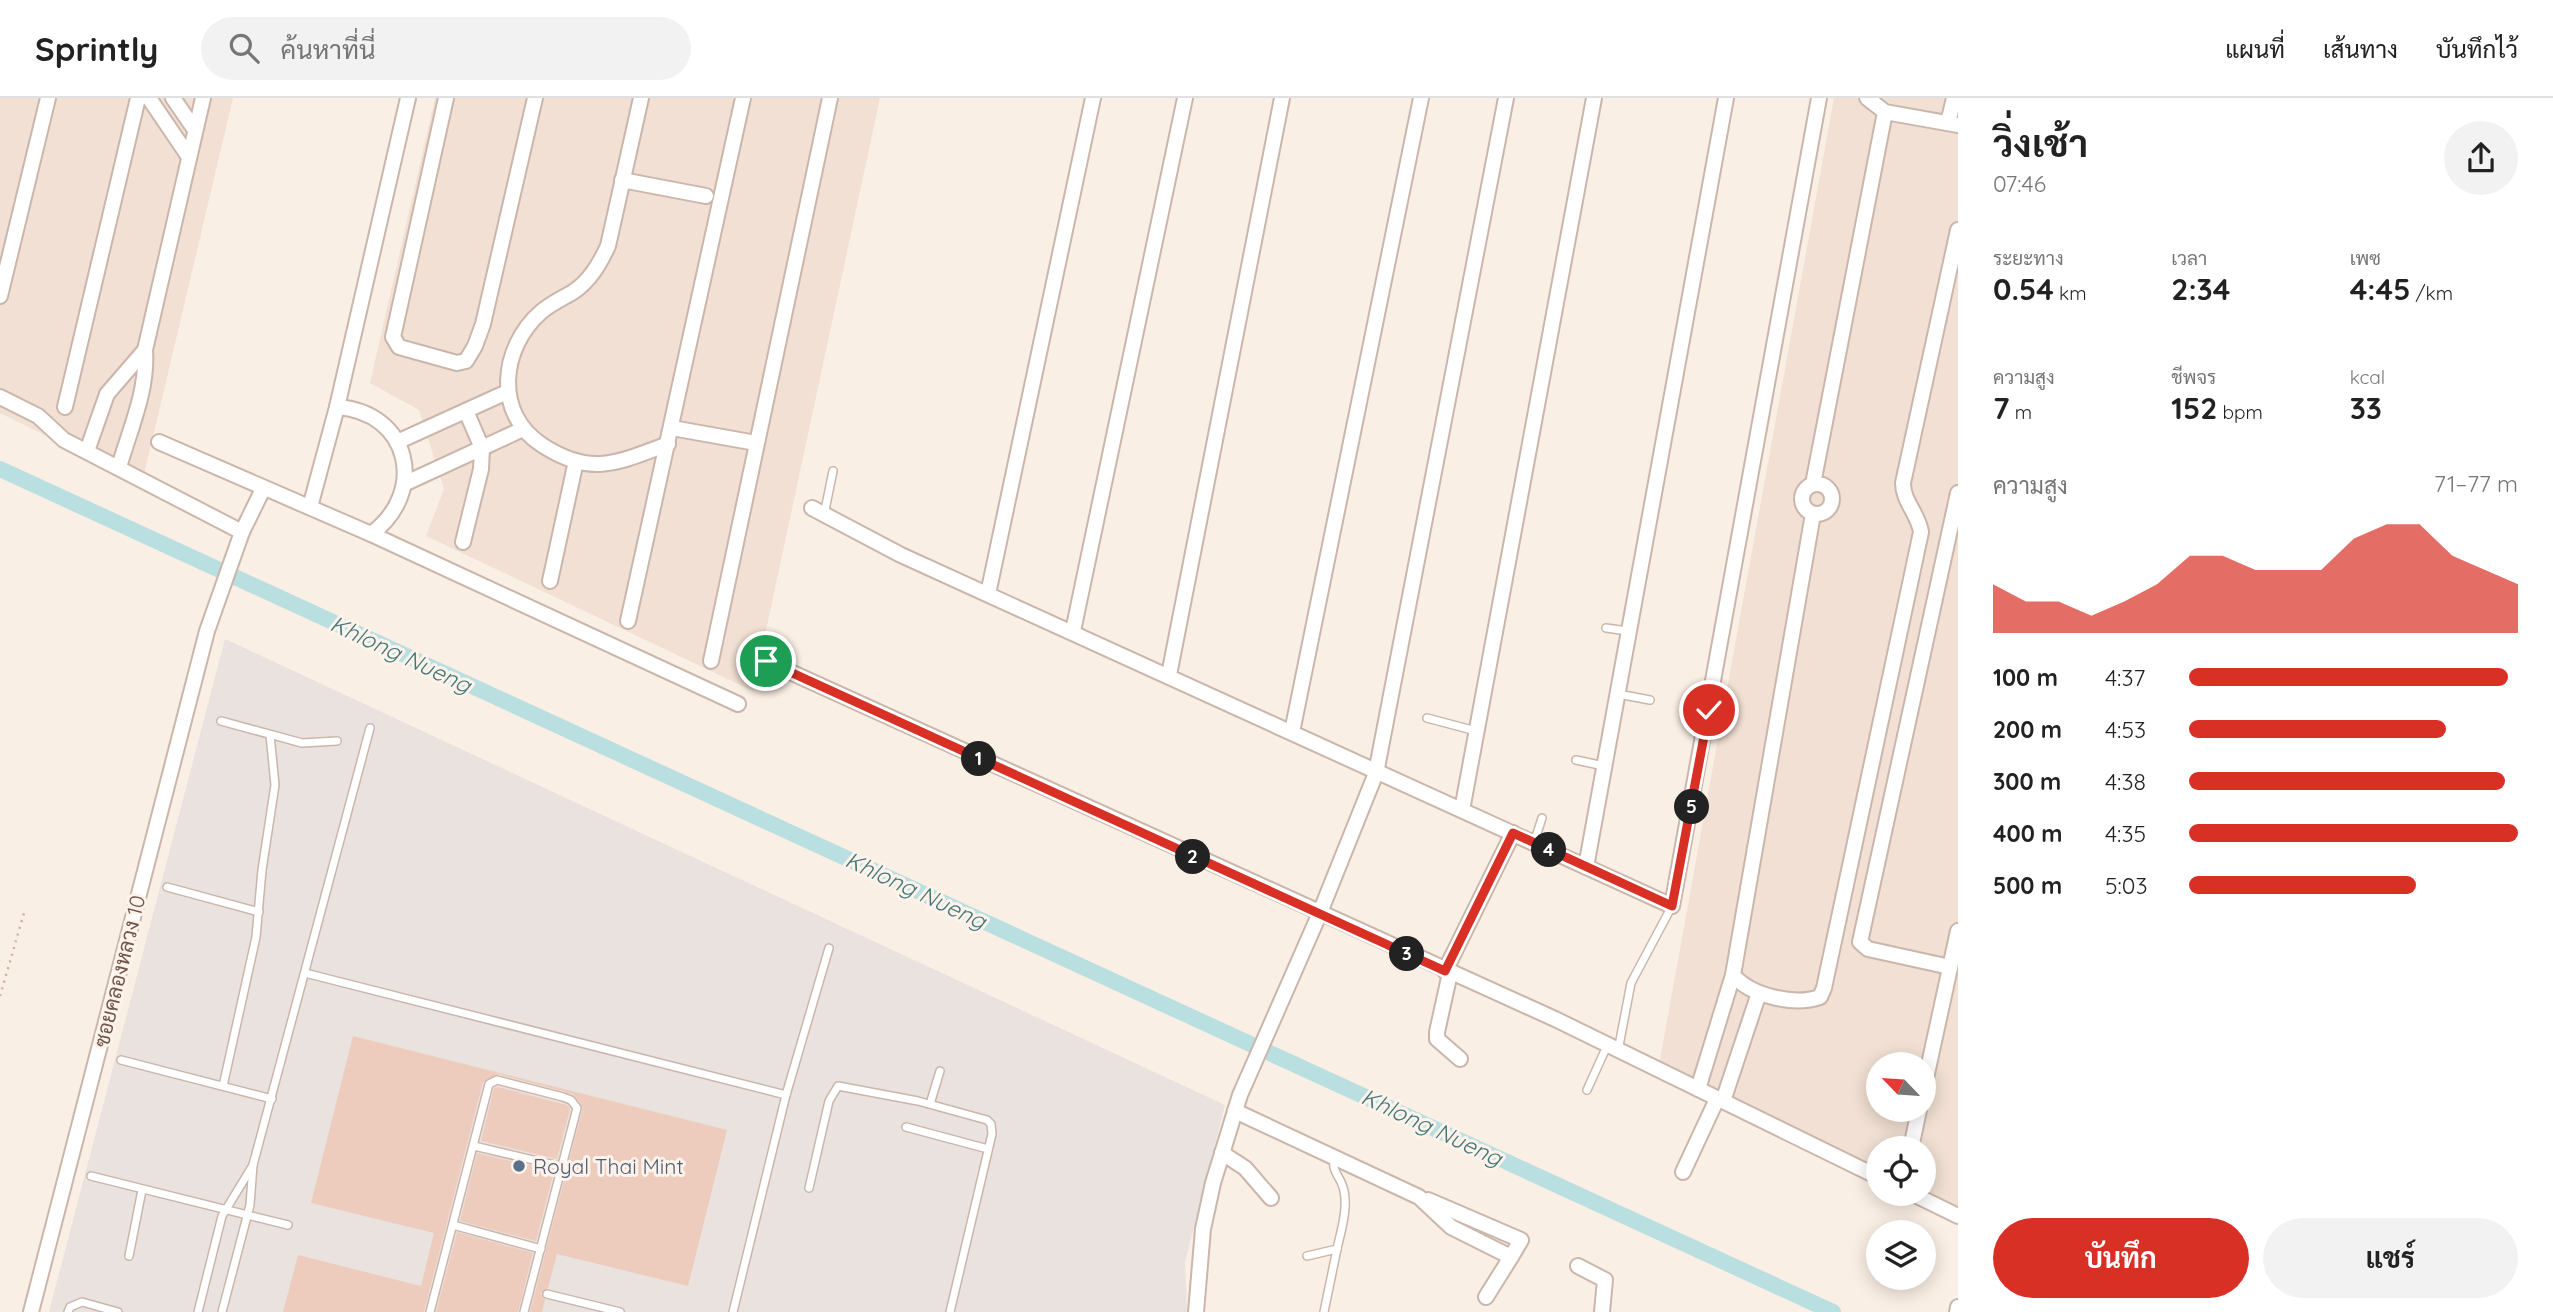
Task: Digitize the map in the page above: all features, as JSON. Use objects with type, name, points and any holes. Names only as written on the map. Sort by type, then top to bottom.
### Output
[{"type":"street","points":[[0,296],[48,98]]},
{"type":"street","points":[[65,407],[138,98]]},
{"type":"street","points":[[149,98],[189,157]]},
{"type":"street","points":[[173,98],[195,130]]},
{"type":"street","points":[[119,467],[143,390],[147,371],[145,350],[203,98]]},
{"type":"street","points":[[310,508],[337,407],[408,98]]},
{"type":"street","points":[[446,98],[393,337],[399,347],[457,363],[466,361],[483,324],[535,98]]},
{"type":"street","points":[[641,98],[608,246],[598,267],[576,290],[541,311],[520,337],[509,374],[507,392],[513,414],[523,429],[564,459],[591,465],[616,462],[668,444]]},
{"type":"street","points":[[628,621],[743,98]]},
{"type":"street","points":[[711,662],[830,98]]},
{"type":"street","points":[[988,594],[1093,98]]},
{"type":"street","points":[[1073,631],[1185,98]]},
{"type":"street","points":[[1169,675],[1282,98]]},
{"type":"street","points":[[1292,732],[1421,98]]},
{"type":"street","points":[[1196,1312],[1203,1230],[1240,1095],[1319,915],[1376,773],[1506,98]]},
{"type":"street","points":[[1462,810],[1594,98]]},
{"type":"street","points":[[1586,867],[1726,98]]},
{"type":"street","points":[[818,512],[901,555],[1672,906],[1819,98]]},
{"type":"street","points":[[1867,98],[1885,112],[1953,124],[1954,98]]},
{"type":"street","points":[[1814,484],[1885,112]]},
{"type":"street","points":[[622,180],[706,196]]},
{"type":"street","points":[[1733,975],[1742,985],[1759,993],[1804,1001],[1820,997],[1824,988],[1921,532],[1919,521],[1903,495],[1903,483],[1958,230]]},
{"type":"street","points":[[87,451],[107,394],[145,350]]},
{"type":"street","points":[[397,442],[507,392]]},
{"type":"street","points":[[0,397],[38,416],[64,439],[119,467],[240,539]]},
{"type":"street","points":[[337,407],[368,413],[385,426],[397,442],[405,460],[406,483],[400,502],[385,524],[371,534]]},
{"type":"street","points":[[463,542],[481,469],[482,448],[466,411]]},
{"type":"street","points":[[672,428],[756,443]]},
{"type":"street","points":[[406,483],[523,429]]},
{"type":"street","points":[[159,442],[371,534],[738,704]]},
{"type":"street","points":[[550,581],[576,461]]},
{"type":"street","points":[[1814,484],[1824,485],[1832,496],[1827,510],[1813,514],[1805,508],[1802,499],[1805,489],[1814,484]]},
{"type":"street","name":"ซอยคลองหลวง 10","points":[[31,1312],[207,631],[240,539],[263,489]]},
{"type":"street","points":[[1950,967],[1868,949],[1860,942],[1958,493]]},
{"type":"street","points":[[1698,1089],[1733,975],[1813,514]]},
{"type":"street","points":[[766,661],[1448,972],[1866,1171]]},
{"type":"street","points":[[1460,1059],[1437,1039],[1448,972],[1513,833]]},
{"type":"street","points":[[1932,1052],[1958,931]]},
{"type":"street","points":[[1683,1172],[1720,1100],[1759,993]]},
{"type":"street","points":[[1235,1111],[1419,1197],[1451,1227],[1511,1257],[1486,1297]]},
{"type":"street","points":[[1222,1153],[1245,1168],[1271,1198]]},
{"type":"street","points":[[1936,1205],[1958,1216]]},
{"type":"street","points":[[1578,1266],[1605,1280],[1602,1312]]},
{"type":"street","points":[[1957,1312],[1958,1307]]},
{"type":"lane","points":[[818,512],[833,471]]},
{"type":"lane","points":[[1606,628],[1629,631]]},
{"type":"lane","points":[[1618,694],[1650,699]]},
{"type":"lane","points":[[1427,718],[1477,731]]},
{"type":"lane","points":[[220,722],[302,743],[337,741]]},
{"type":"lane","points":[[222,1312],[247,1217],[253,1186],[253,1165],[370,728]]},
{"type":"lane","points":[[223,1086],[257,937],[262,870],[275,785],[270,735]]},
{"type":"lane","points":[[1576,760],[1604,766]]},
{"type":"lane","points":[[1534,843],[1542,818]]},
{"type":"lane","points":[[167,887],[259,912]]},
{"type":"lane","points":[[1587,1090],[1613,1049],[1628,991],[1672,906]]},
{"type":"lane","points":[[733,1312],[786,1095],[829,947]]},
{"type":"lane","points":[[305,973],[786,1095]]},
{"type":"lane","points":[[121,1060],[272,1099]]},
{"type":"lane","points":[[930,1104],[940,1071]]},
{"type":"lane","points":[[430,1312],[489,1084],[497,1080],[563,1097],[576,1105],[577,1114],[541,1249],[534,1291],[524,1312]]},
{"type":"lane","points":[[809,1188],[835,1087],[930,1104],[988,1120],[992,1134],[950,1312]]},
{"type":"lane","points":[[906,1127],[988,1149]]},
{"type":"lane","points":[[474,1146],[563,1167]]},
{"type":"lane","points":[[1324,1312],[1344,1212],[1344,1192],[1332,1168],[1334,1155]]},
{"type":"lane","points":[[198,1312],[224,1211],[253,1165]]},
{"type":"lane","points":[[91,1176],[288,1226]]},
{"type":"lane","points":[[129,1256],[142,1190]]},
{"type":"lane","points":[[453,1225],[541,1249]]},
{"type":"lane","points":[[1307,1256],[1337,1249]]},
{"type":"lane","points":[[547,1294],[620,1312]]},
{"type":"lane","points":[[68,1312],[70,1307],[82,1302],[118,1312]]},
{"type":"path","points":[[0,996],[24,913]]},
{"type":"shaded area","points":[[0,98],[233,98],[142,483],[0,413]]},
{"type":"shaded area","points":[[435,98],[880,98],[753,691],[426,536],[444,489],[419,410],[370,383]]},
{"type":"shaded area","points":[[1834,98],[1958,98],[1958,1207],[1936,1196],[1936,1136],[1866,1136],[1866,1163],[1659,1065]]},
{"type":"shaded area","points":[[225,639],[1225,1105],[1185,1262],[1187,1312],[49,1312]]},
{"type":"building","name":"Royal Thai Mint","points":[[353,1036],[727,1130],[688,1286],[557,1254],[548,1288],[541,1293],[545,1300],[542,1312],[530,1312],[583,1107],[573,1094],[498,1074],[483,1082],[424,1312],[283,1312],[298,1255],[421,1286],[434,1233],[311,1203]]},
{"type":"building","points":[[494,1088],[567,1105],[570,1109],[557,1159],[481,1141]]},
{"type":"building","points":[[477,1153],[554,1171],[536,1241],[460,1221]]},
{"type":"building","points":[[457,1232],[533,1253],[518,1312],[436,1312]]},
{"type":"waterway","name":"Khlong Nueng","points":[[0,469],[1833,1312]]},
{"type":"place","name":"Royal Thai Mint","points":[[519,1166]]},
{"type":"route","points":[[766,661],[1445,971],[1513,833],[1672,906],[1709,710]]}]
